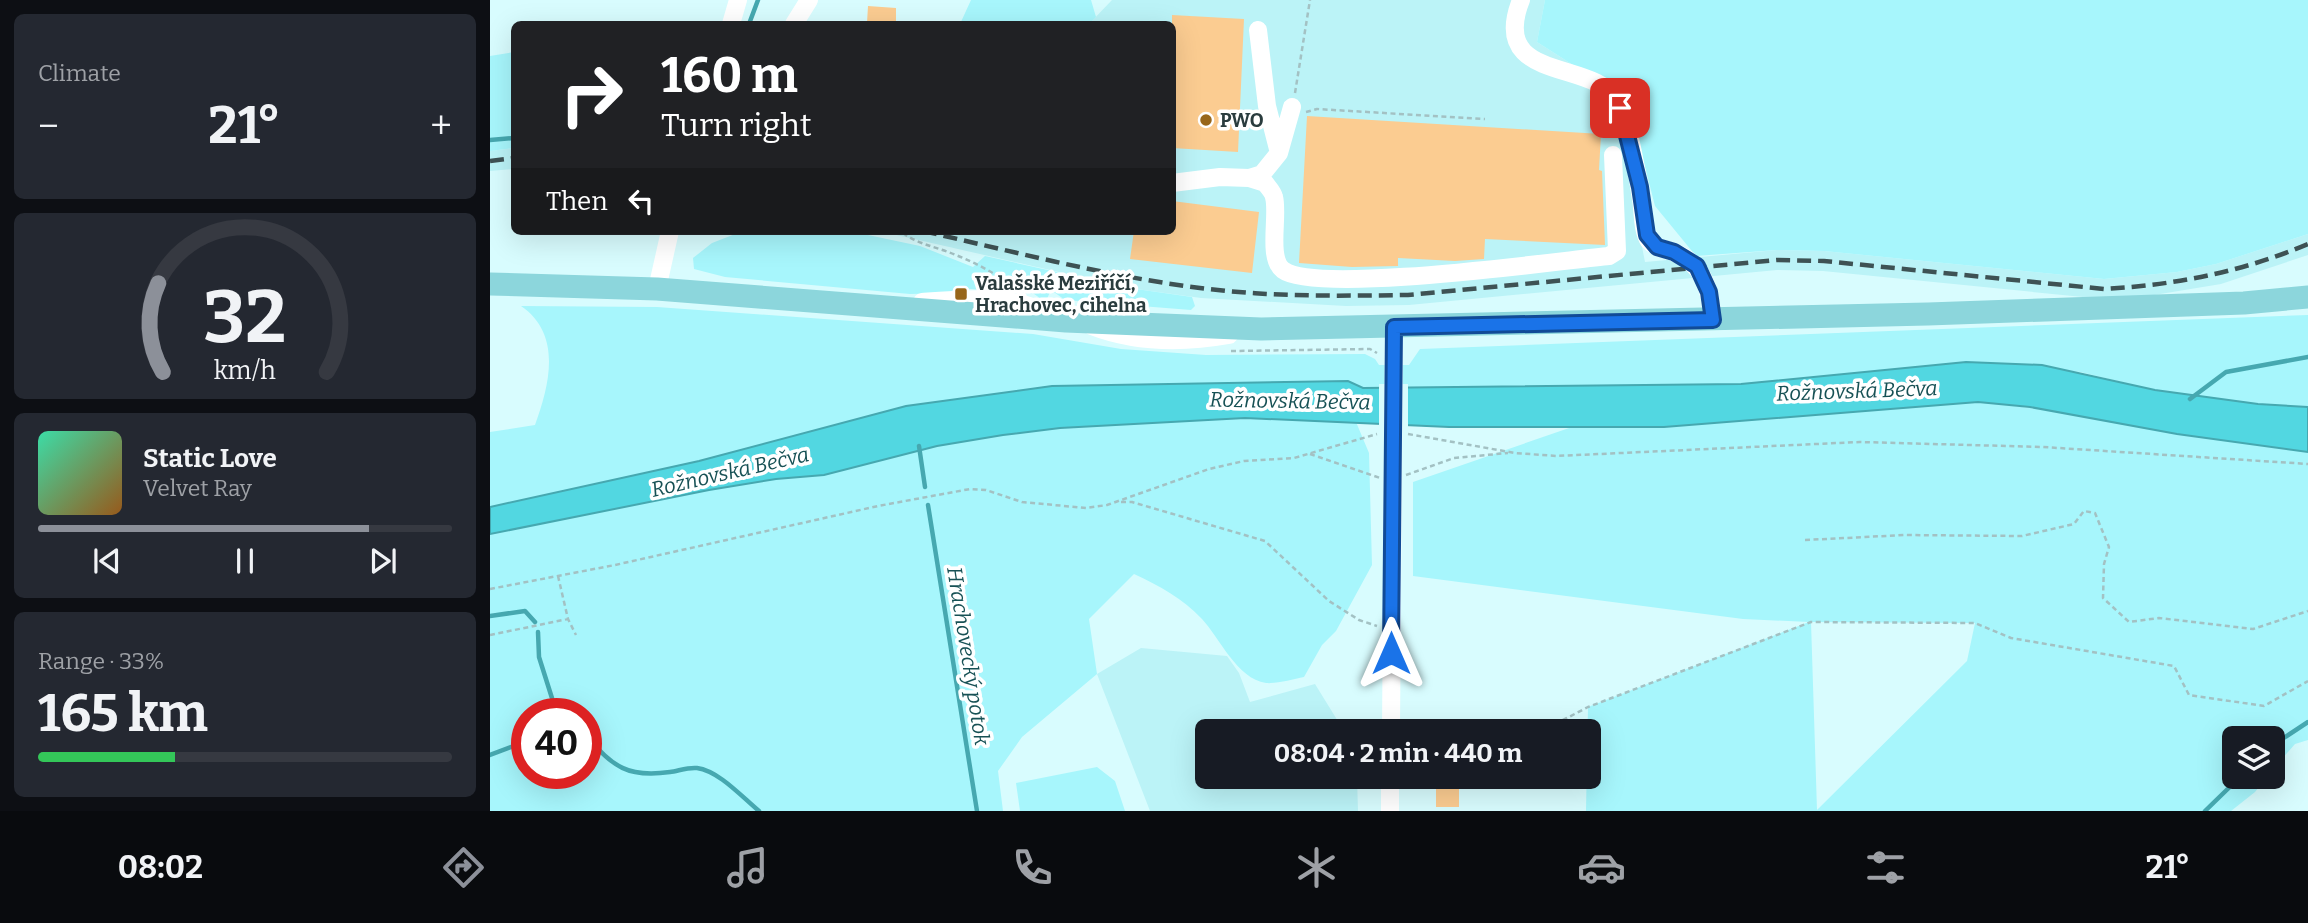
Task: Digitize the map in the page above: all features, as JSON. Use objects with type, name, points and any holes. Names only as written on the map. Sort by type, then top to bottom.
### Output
[{"type":"main road","points":[[490,284],[657,289],[1068,321],[1261,329],[1713,320],[2244,303],[2308,297]]},
{"type":"street","points":[[732,21],[738,0]]},
{"type":"street","points":[[796,21],[809,0]]},
{"type":"street","points":[[1521,0],[1514,26],[1521,48],[1557,71],[1598,85],[1616,99],[1640,187],[1647,235],[1657,247],[1674,252],[1697,266],[1709,292],[1713,320]]},
{"type":"street","points":[[1258,30],[1267,106],[1279,153]]},
{"type":"street","points":[[1249,178],[1262,174],[1279,153],[1290,114]]},
{"type":"street","points":[[1176,182],[1220,177],[1249,178],[1265,183],[1274,196],[1276,260],[1283,270],[1300,276],[1397,278],[1609,256],[1617,251],[1613,155]]},
{"type":"street","points":[[657,289],[669,235]]},
{"type":"street","points":[[1391,719],[1389,472],[1394,327]]},
{"type":"street","points":[[1390,789],[1390,811]]},
{"type":"path","points":[[1310,0],[1290,114],[1317,109],[1485,119]]},
{"type":"path","points":[[906,235],[986,270],[1018,290]]},
{"type":"path","points":[[1401,433],[1515,453]]},
{"type":"path","points":[[490,589],[878,506],[970,489],[986,490],[1022,502],[1086,508],[1118,502],[1222,466],[1308,454],[1364,436],[1389,434]]},
{"type":"path","points":[[1308,454],[1389,472],[1454,458],[1515,453],[1604,456],[1813,443],[1910,442],[2043,447],[2308,464]]},
{"type":"path","points":[[1118,502],[1132,502],[1265,541],[1343,611],[1367,623],[1391,628]]},
{"type":"path","points":[[1805,540],[1905,535],[2022,536],[2074,524],[2084,511],[2095,513],[2109,547],[2104,564],[2103,598],[2129,622],[2159,618],[2253,629],[2308,611]]},
{"type":"path","points":[[558,576],[568,619],[576,635]]},
{"type":"path","points":[[490,635],[568,619]]},
{"type":"path","points":[[1565,719],[1587,708],[1811,622],[1975,623],[2011,638],[2174,666],[2189,695],[2263,706],[2308,681]]},
{"type":"shaded area","points":[[971,0],[1091,0],[1096,17],[1092,21],[961,21]]},
{"type":"shaded area","points":[[1112,0],[1545,0],[1537,42],[1628,100],[1615,109],[1645,262],[1777,250],[1824,251],[2104,279],[2177,272],[2216,264],[2308,234],[2308,255],[2221,284],[2142,297],[2103,299],[1823,271],[1777,270],[1409,305],[1346,306],[1201,298],[1129,288],[897,235],[1176,235],[1176,21],[1092,21]]},
{"type":"shaded area","points":[[1545,0],[2308,0],[2308,234],[2216,264],[2177,272],[2104,279],[1824,251],[1777,250],[1696,256],[1655,206],[1628,100],[1537,42]]},
{"type":"shaded area","points":[[511,52],[511,148],[490,151],[490,56]]},
{"type":"shaded area","points":[[511,148],[511,169],[490,171],[490,151]]},
{"type":"shaded area","points":[[733,235],[868,235],[920,246],[973,267],[985,256],[1129,288],[1192,297],[1195,306],[1191,310],[1065,300],[1051,290],[1046,301],[1011,280],[998,291],[957,288],[948,293],[910,294],[725,277],[694,269],[693,258],[712,243]]},
{"type":"shaded area","points":[[521,306],[657,307],[1033,334],[1121,349],[1206,355],[1365,354],[1375,359],[1379,365],[1409,365],[1420,349],[2308,315],[2308,407],[2258,404],[2155,390],[2080,372],[1966,362],[1741,384],[1363,388],[1348,381],[1052,386],[906,406],[699,461],[490,507],[490,432],[535,425],[548,377],[549,361],[543,331],[534,317]]},
{"type":"shaded area","points":[[1978,402],[2061,412],[2225,441],[2308,452],[2308,740],[2295,744],[2285,755],[2285,726],[2222,726],[2222,789],[2257,789],[2231,811],[1586,811],[1586,789],[1601,789],[1601,719],[1588,719],[1588,707],[1809,622],[1743,619],[1413,576],[1413,482],[1572,427],[1664,427]],"holes":[[[1811,622],[1975,623],[1967,661],[1817,810]]]},
{"type":"shaded area","points":[[1245,418],[1356,422],[1369,453],[1372,565],[1336,631],[1322,645],[1304,677],[1270,683],[1256,680],[1237,666],[1208,627],[1187,605],[1134,574],[1089,619],[1097,674],[1022,737],[998,771],[1003,811],[490,811],[490,534],[709,490],[776,479],[824,475],[937,446],[1060,428]]},
{"type":"shaded area","points":[[1141,648],[1227,656],[1239,673],[1250,702],[1315,684],[1337,719],[1195,719],[1195,789],[1357,789],[1358,811],[1150,811],[1097,674]]},
{"type":"shaded area","points":[[1097,767],[1115,781],[1125,811],[1020,811],[1016,783]]},
{"type":"water","name":"Rožnovská Bečva","points":[[1966,362],[2042,365],[2155,390],[2258,404],[2308,407],[2308,452],[2177,434],[2030,407],[1978,402],[1664,427],[1449,427],[1245,418],[1060,428],[1003,435],[937,446],[824,475],[776,479],[709,490],[490,534],[490,507],[699,461],[906,406],[1052,386],[1348,381],[1363,388],[1741,384]]},
{"type":"pier","points":[[1379,384],[1408,384],[1408,428],[1379,427]]},
{"type":"building","points":[[868,6],[896,8],[896,21],[867,21]]},
{"type":"building","points":[[1172,15],[1244,19],[1238,152],[1176,148],[1176,21],[1172,21]]},
{"type":"building","points":[[1307,116],[1601,134],[1599,170],[1602,171],[1605,245],[1485,239],[1484,259],[1455,261],[1398,258],[1398,266],[1352,267],[1299,263]]},
{"type":"building","points":[[1176,202],[1259,212],[1252,273],[1130,259],[1133,235],[1176,235]]},
{"type":"building","points":[[1436,789],[1459,789],[1459,807],[1436,807]]},
{"type":"waterway","points":[[750,21],[758,0]]},
{"type":"waterway","points":[[490,140],[511,138]]},
{"type":"waterway","points":[[2190,399],[2226,372],[2308,357]]},
{"type":"waterway","name":"Hrachovecký potok","points":[[919,446],[925,487]]},
{"type":"waterway","name":"Hrachovecký potok","points":[[928,505],[977,811]]},
{"type":"waterway","points":[[490,616],[525,611],[535,622]]},
{"type":"waterway","points":[[538,632],[539,657],[552,698]]},
{"type":"waterway","points":[[2285,737],[2308,722]]},
{"type":"waterway","points":[[490,755],[511,747]]},
{"type":"waterway","points":[[602,753],[622,768],[643,773],[694,768],[705,770],[722,779],[759,811]]},
{"type":"waterway","points":[[2205,811],[2228,789]]},
{"type":"railway","points":[[490,161],[511,158]]},
{"type":"railway","points":[[940,235],[1061,263],[1165,283],[1252,293],[1330,296],[1408,295],[1777,260],[1824,261],[2104,289],[2208,276],[2308,244]]},
{"type":"place","name":"PWO","points":[[1206,120]]},
{"type":"place","name":"Valašské Meziříčí, Hrachovec, cihelna","points":[[961,294]]},
{"type":"route","points":[[1391,653],[1394,327],[1713,320],[1709,292],[1697,266],[1687,258],[1650,242],[1640,187],[1620,108]]}]
